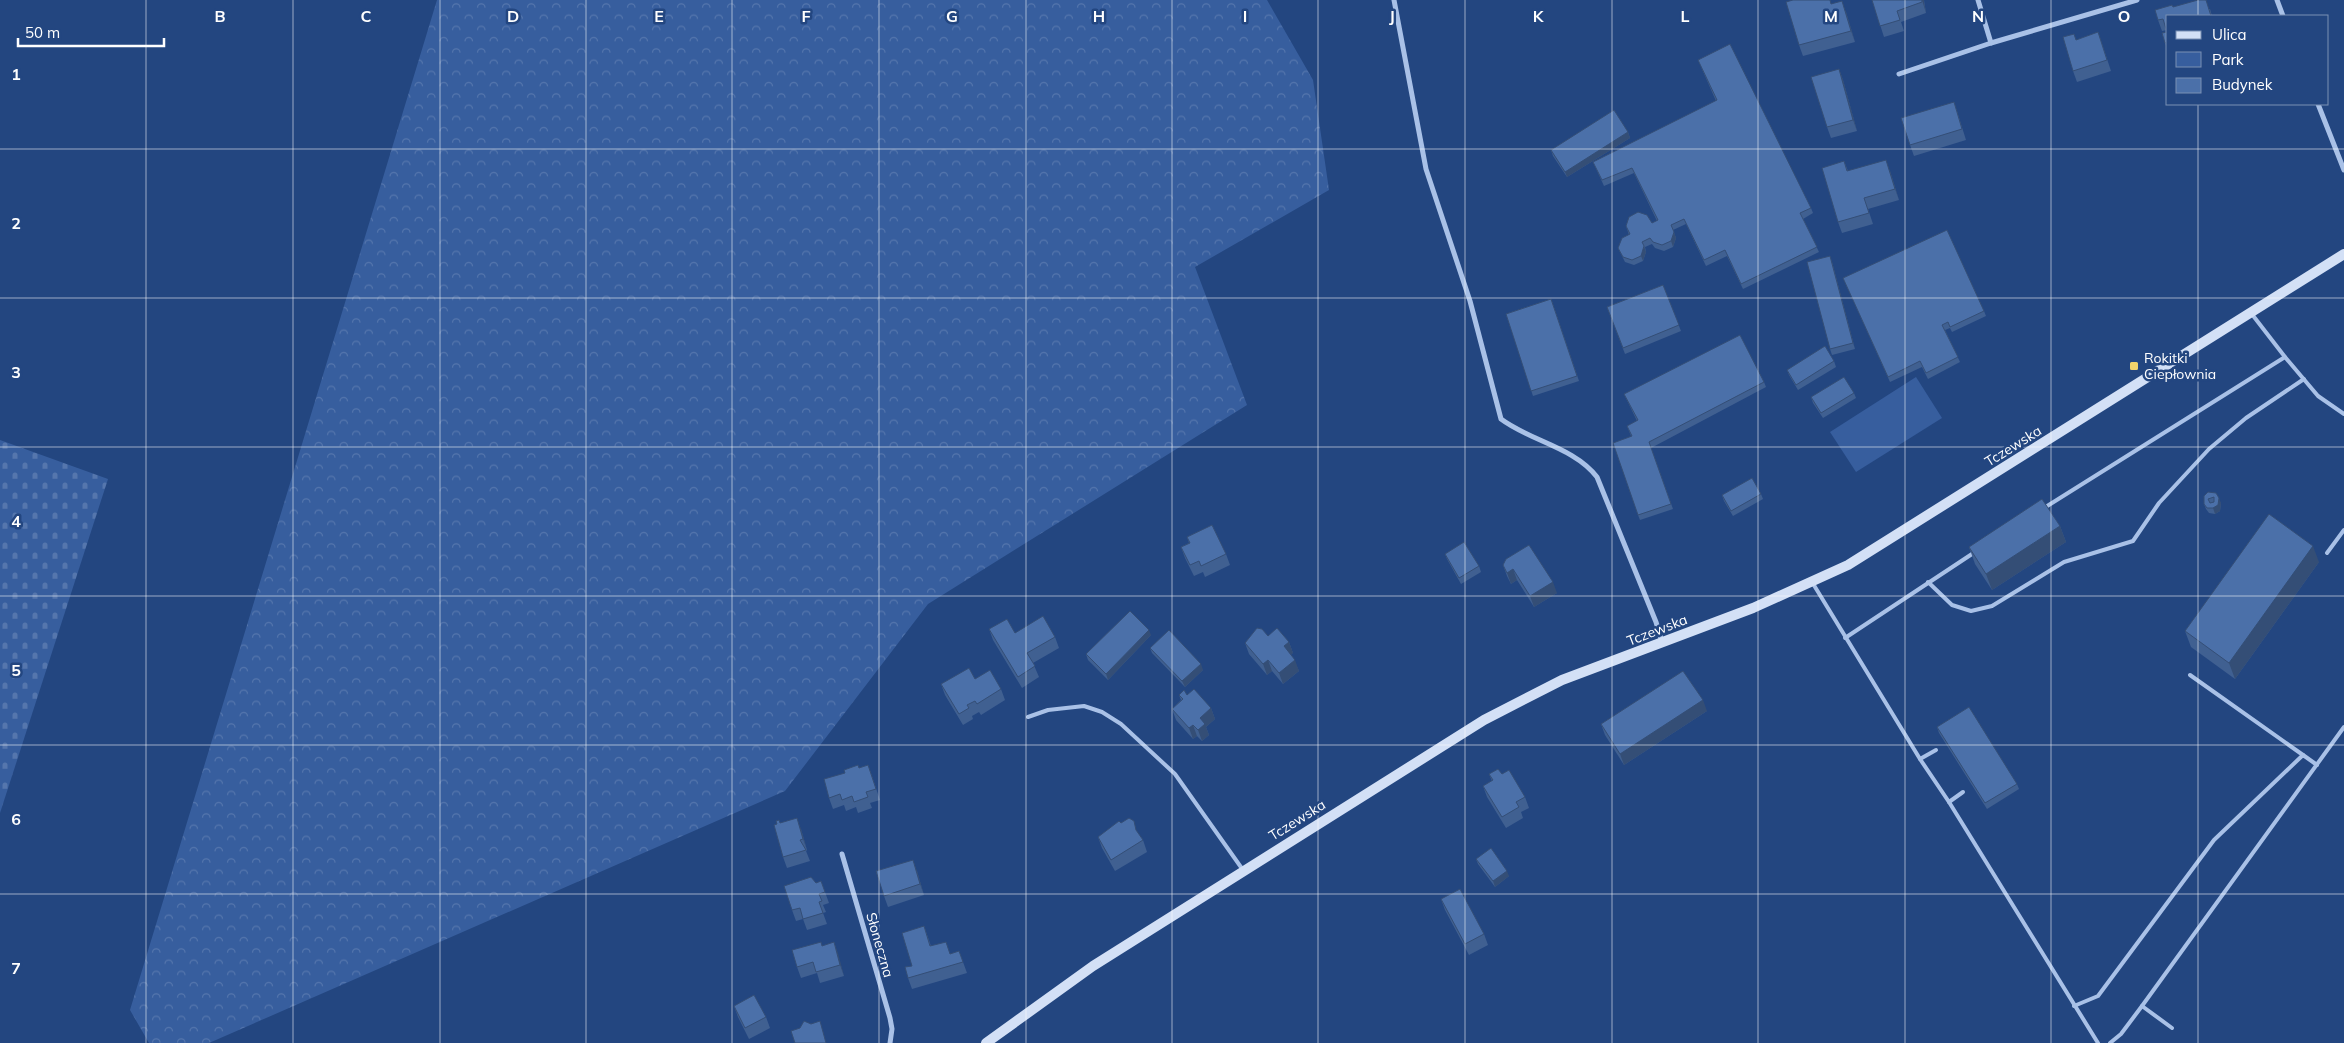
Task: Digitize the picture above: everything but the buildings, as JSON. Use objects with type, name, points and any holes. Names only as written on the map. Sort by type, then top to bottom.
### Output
[{"type":"street","points":[[1394,0],[1426,168],[1470,301],[1501,419],[1525,434],[1577,458],[1597,476],[1656,622],[1662,643]]},
{"type":"street","points":[[1978,0],[1991,43]]},
{"type":"street","points":[[1899,74],[1991,43],[2137,0]]},
{"type":"street","points":[[2277,0],[2283,15]]},
{"type":"street","points":[[2318,105],[2344,170]]},
{"type":"street","name":"Tczewska","points":[[986,1043],[1093,966],[1243,870],[1515,702],[1568,678],[1662,643],[1812,582],[1848,565],[2344,254]]},
{"type":"street","name":"Słoneczna","points":[[842,854],[890,1018],[892,1029],[890,1043]]},
{"type":"lane","points":[[2251,314],[2284,357],[2318,396],[2344,414]]},
{"type":"lane","points":[[2041,510],[2284,357]]},
{"type":"lane","points":[[1928,582],[1952,605],[1970,611],[1992,606],[2064,562],[2133,541],[2159,503],[2209,449],[2246,418],[2304,380]]},
{"type":"lane","points":[[2327,553],[2344,530]]},
{"type":"lane","points":[[1845,638],[1982,547]]},
{"type":"lane","points":[[1812,582],[1920,760],[1949,802],[2098,1043]]},
{"type":"lane","points":[[2190,675],[2317,765]]},
{"type":"lane","points":[[1028,717],[1048,710],[1084,706],[1102,712],[1121,724],[1175,774],[1243,870]]},
{"type":"lane","points":[[2110,1043],[2121,1034],[2142,1006],[2344,727]]},
{"type":"lane","points":[[1920,760],[1936,750]]},
{"type":"lane","points":[[2074,1006],[2098,996],[2214,840],[2303,755]]},
{"type":"lane","points":[[1949,802],[1963,792]]},
{"type":"lane","points":[[2142,1006],[2172,1028]]},
{"type":"green space","points":[[437,0],[1267,0],[1313,80],[1329,190],[1195,267],[1247,405],[928,604],[785,791],[209,1043],[149,1043],[130,1010]]},
{"type":"green space","points":[[1916,377],[1942,418],[1856,472],[1830,432]]},
{"type":"green space","points":[[0,440],[108,479],[0,813]]},
{"type":"place","name":"Rokitki Ciepłownia","points":[[2134,366]]}]
